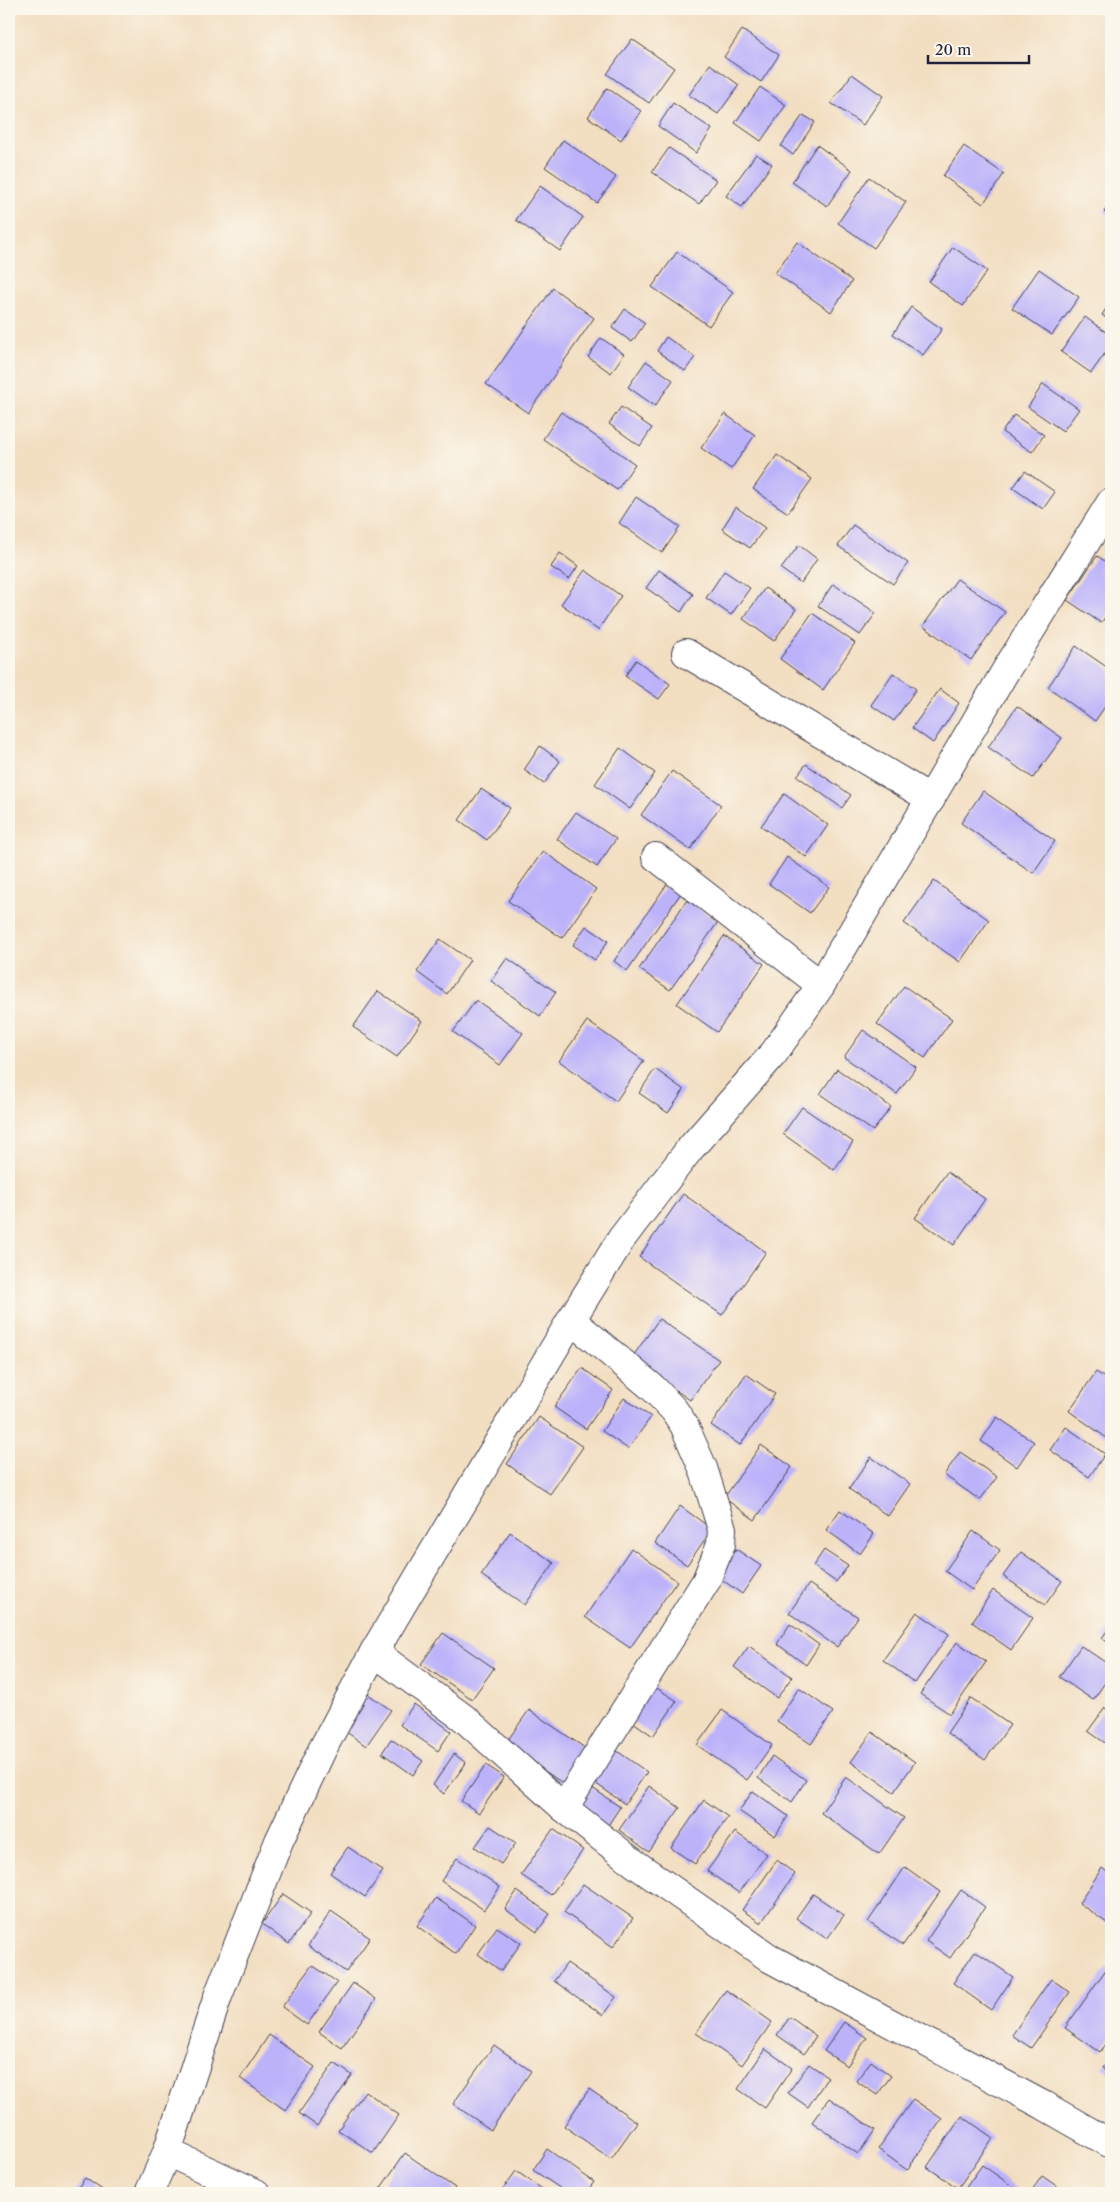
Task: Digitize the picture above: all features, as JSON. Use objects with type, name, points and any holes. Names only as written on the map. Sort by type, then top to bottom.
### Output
[{"type":"street","points":[[149,2193],[167,2152],[218,1996],[279,1842],[322,1750],[374,1652],[571,1320],[622,1238],[689,1150],[774,1053],[821,985],[1006,670],[1111,502]]},
{"type":"street","points":[[686,653],[931,798]]},
{"type":"street","points":[[656,857],[821,985]]},
{"type":"street","points":[[564,1808],[706,1581],[714,1565],[723,1538],[722,1529],[703,1468],[684,1425],[674,1410],[665,1398],[571,1320]]},
{"type":"street","points":[[374,1652],[465,1720],[564,1808],[634,1863],[771,1959],[1043,2105],[1111,2144]]},
{"type":"street","points":[[167,2152],[256,2193]]},
{"type":"building","points":[[742,30],[779,55],[761,82],[724,57]]},
{"type":"building","points":[[632,39],[674,68],[649,103],[607,74]]},
{"type":"building","points":[[710,64],[739,85],[718,114],[689,95]]},
{"type":"building","points":[[852,74],[883,96],[863,125],[831,103]]},
{"type":"building","points":[[760,87],[786,105],[761,141],[735,123]]},
{"type":"building","points":[[607,88],[641,111],[621,140],[588,117]]},
{"type":"building","points":[[673,103],[712,129],[696,153],[658,126]]},
{"type":"building","points":[[803,115],[815,122],[793,155],[781,146]]},
{"type":"building","points":[[563,140],[616,177],[597,203],[545,167]]},
{"type":"building","points":[[817,145],[852,170],[827,206],[792,182]]},
{"type":"building","points":[[964,146],[1004,174],[983,204],[943,176]]},
{"type":"building","points":[[669,148],[716,180],[699,204],[652,172]]},
{"type":"building","points":[[756,154],[772,164],[742,207],[726,196]]},
{"type":"building","points":[[869,177],[906,202],[874,248],[838,223]]},
{"type":"building","points":[[540,186],[583,217],[560,251],[516,220]]},
{"type":"building","points":[[1111,202],[1111,217],[1104,212]]},
{"type":"building","points":[[797,242],[852,281],[831,312],[775,273]]},
{"type":"building","points":[[953,247],[987,271],[963,306],[929,282]]},
{"type":"building","points":[[677,252],[733,292],[709,326],[652,287]]},
{"type":"building","points":[[1039,269],[1079,297],[1052,335],[1012,308]]},
{"type":"building","points":[[553,288],[594,318],[528,413],[486,384]]},
{"type":"building","points":[[1111,301],[1111,321],[1102,315]]},
{"type":"building","points":[[911,307],[942,329],[923,355],[893,334]]},
{"type":"building","points":[[625,309],[645,323],[632,342],[612,328]]},
{"type":"building","points":[[1085,317],[1111,336],[1111,345],[1091,373],[1061,352]]},
{"type":"building","points":[[666,337],[695,357],[685,371],[657,351]]},
{"type":"building","points":[[601,338],[624,354],[611,373],[588,357]]},
{"type":"building","points":[[646,361],[673,380],[655,406],[628,387]]},
{"type":"building","points":[[1043,384],[1079,409],[1063,431],[1028,407]]},
{"type":"building","points":[[621,407],[652,428],[640,446],[609,424]]},
{"type":"building","points":[[561,412],[635,464],[617,490],[543,439]]},
{"type":"building","points":[[725,414],[755,435],[731,469],[701,448]]},
{"type":"building","points":[[1014,415],[1044,435],[1032,452],[1002,432]]},
{"type":"building","points":[[777,455],[812,479],[788,513],[753,489]]},
{"type":"building","points":[[1025,471],[1055,492],[1043,509],[1013,488]]},
{"type":"building","points":[[636,497],[680,527],[662,553],[619,523]]},
{"type":"building","points":[[736,507],[765,528],[750,548],[722,529]]},
{"type":"building","points":[[853,525],[908,563],[893,584],[838,546]]},
{"type":"building","points":[[799,545],[817,559],[801,583],[781,569]]},
{"type":"building","points":[[560,553],[578,566],[569,579],[551,567]]},
{"type":"building","points":[[1097,556],[1111,565],[1111,609],[1101,623],[1067,600]]},
{"type":"building","points":[[585,570],[621,596],[598,630],[561,604]]},
{"type":"building","points":[[659,570],[693,594],[681,612],[646,588]]},
{"type":"building","points":[[724,571],[750,588],[731,615],[706,598]]},
{"type":"building","points":[[957,579],[1005,612],[971,660],[923,626]]},
{"type":"building","points":[[833,584],[876,613],[860,635],[818,606]]},
{"type":"building","points":[[765,588],[796,609],[774,641],[743,619]]},
{"type":"building","points":[[812,613],[855,643],[823,690],[780,659]]},
{"type":"building","points":[[1076,646],[1111,670],[1111,698],[1095,721],[1048,687]]},
{"type":"building","points":[[636,660],[670,684],[659,699],[625,676]]},
{"type":"building","points":[[893,673],[916,689],[894,721],[871,705]]},
{"type":"building","points":[[940,689],[959,703],[933,743],[912,728]]},
{"type":"building","points":[[1017,706],[1062,738],[1033,778],[988,747]]},
{"type":"building","points":[[540,746],[560,761],[544,784],[524,770]]},
{"type":"building","points":[[620,748],[655,773],[630,809],[595,784]]},
{"type":"building","points":[[806,764],[851,795],[842,808],[797,776]]},
{"type":"building","points":[[672,771],[721,805],[690,850],[641,815]]},
{"type":"building","points":[[481,789],[510,808],[487,840],[459,820]]},
{"type":"building","points":[[983,791],[1055,841],[1033,873],[961,823]]},
{"type":"building","points":[[784,794],[828,825],[806,857],[761,826]]},
{"type":"building","points":[[576,812],[616,839],[597,867],[557,839]]},
{"type":"building","points":[[543,851],[596,889],[562,938],[508,901]]},
{"type":"building","points":[[787,857],[829,887],[810,913],[769,884]]},
{"type":"building","points":[[934,881],[989,920],[960,962],[904,923]]},
{"type":"building","points":[[667,884],[681,893],[627,971],[614,961]]},
{"type":"building","points":[[687,900],[718,922],[670,990],[639,969]]},
{"type":"building","points":[[586,926],[608,941],[595,960],[573,945]]},
{"type":"building","points":[[724,936],[764,964],[717,1032],[677,1004]]},
{"type":"building","points":[[440,939],[470,960],[447,994],[417,972]]},
{"type":"building","points":[[507,958],[556,992],[540,1016],[491,981]]},
{"type":"building","points":[[904,986],[952,1019],[925,1058],[877,1024]]},
{"type":"building","points":[[378,991],[422,1021],[397,1057],[353,1027]]},
{"type":"building","points":[[476,1000],[523,1033],[500,1065],[453,1032]]},
{"type":"building","points":[[587,1021],[644,1061],[616,1101],[559,1061]]},
{"type":"building","points":[[863,1030],[916,1067],[897,1094],[844,1057]]},
{"type":"building","points":[[655,1069],[684,1090],[668,1113],[639,1093]]},
{"type":"building","points":[[837,1069],[891,1107],[873,1131],[820,1094]]},
{"type":"building","points":[[802,1107],[853,1142],[834,1170],[783,1134]]},
{"type":"building","points":[[947,1172],[985,1199],[954,1245],[915,1218]]},
{"type":"building","points":[[683,1194],[766,1252],[722,1315],[639,1257]]},
{"type":"building","points":[[659,1319],[719,1360],[690,1400],[631,1359]]},
{"type":"building","points":[[582,1368],[613,1390],[586,1429],[554,1407]]},
{"type":"building","points":[[1096,1372],[1111,1382],[1111,1441],[1069,1411]]},
{"type":"building","points":[[746,1374],[775,1394],[740,1445],[711,1425]]},
{"type":"building","points":[[624,1398],[651,1417],[628,1449],[602,1431]]},
{"type":"building","points":[[539,1417],[583,1447],[550,1494],[507,1464]]},
{"type":"building","points":[[997,1417],[1034,1442],[1017,1467],[981,1441]]},
{"type":"building","points":[[1066,1427],[1105,1454],[1089,1477],[1050,1450]]},
{"type":"building","points":[[761,1445],[792,1467],[755,1520],[724,1498]]},
{"type":"building","points":[[960,1452],[997,1477],[980,1500],[944,1475]]},
{"type":"building","points":[[871,1457],[910,1484],[888,1516],[849,1489]]},
{"type":"building","points":[[680,1506],[712,1529],[687,1565],[655,1543]]},
{"type":"building","points":[[840,1510],[874,1534],[860,1554],[826,1530]]},
{"type":"building","points":[[973,1531],[1000,1550],[972,1590],[945,1571]]},
{"type":"building","points":[[510,1532],[554,1563],[525,1605],[481,1575]]},
{"type":"building","points":[[631,1548],[677,1581],[630,1648],[585,1617]]},
{"type":"building","points":[[736,1549],[761,1566],[742,1594],[717,1576]]},
{"type":"building","points":[[824,1550],[848,1566],[836,1582],[813,1566]]},
{"type":"building","points":[[1021,1552],[1062,1581],[1045,1605],[1003,1576]]},
{"type":"building","points":[[809,1584],[858,1617],[837,1647],[789,1613]]},
{"type":"building","points":[[993,1590],[1033,1618],[1011,1650],[972,1622]]},
{"type":"building","points":[[917,1612],[949,1634],[915,1683],[883,1660]]},
{"type":"building","points":[[790,1624],[819,1645],[806,1665],[777,1644]]},
{"type":"building","points":[[1111,1625],[1111,1645],[1102,1638]]},
{"type":"building","points":[[443,1633],[494,1668],[472,1699],[421,1664]]},
{"type":"building","points":[[957,1642],[986,1662],[950,1714],[920,1694]]},
{"type":"building","points":[[749,1646],[792,1677],[777,1698],[734,1667]]},
{"type":"building","points":[[1081,1646],[1111,1666],[1111,1674],[1093,1700],[1059,1677]]},
{"type":"building","points":[[649,1683],[677,1701],[653,1736],[626,1717]]},
{"type":"building","points":[[799,1688],[833,1712],[811,1744],[777,1721]]},
{"type":"building","points":[[365,1692],[391,1710],[366,1746],[341,1728]]},
{"type":"building","points":[[971,1698],[1010,1725],[985,1760],[947,1733]]},
{"type":"building","points":[[414,1704],[451,1731],[438,1751],[400,1725]]},
{"type":"building","points":[[1105,1708],[1111,1712],[1111,1747],[1088,1731]]},
{"type":"building","points":[[529,1710],[588,1750],[564,1784],[505,1744]]},
{"type":"building","points":[[722,1710],[772,1745],[747,1780],[697,1745]]},
{"type":"building","points":[[872,1732],[915,1762],[894,1792],[851,1762]]},
{"type":"building","points":[[391,1739],[423,1761],[413,1775],[382,1753]]},
{"type":"building","points":[[607,1744],[647,1772],[625,1804],[585,1776]]},
{"type":"building","points":[[454,1754],[466,1763],[444,1794],[433,1785]]},
{"type":"building","points":[[772,1756],[806,1780],[792,1802],[758,1778]]},
{"type":"building","points":[[486,1765],[504,1777],[479,1813],[461,1801]]},
{"type":"building","points":[[846,1777],[904,1818],[879,1854],[821,1813]]},
{"type":"building","points":[[649,1786],[680,1808],[649,1852],[619,1830]]},
{"type":"building","points":[[591,1787],[620,1807],[603,1833],[574,1812]]},
{"type":"building","points":[[753,1791],[788,1816],[775,1836],[739,1811]]},
{"type":"building","points":[[704,1800],[728,1817],[695,1864],[671,1848]]},
{"type":"building","points":[[490,1826],[516,1843],[501,1864],[475,1847]]},
{"type":"building","points":[[553,1829],[583,1850],[551,1895],[521,1875]]},
{"type":"building","points":[[735,1832],[767,1854],[739,1893],[707,1871]]},
{"type":"building","points":[[348,1847],[383,1871],[365,1897],[330,1873]]},
{"type":"building","points":[[457,1858],[500,1887],[484,1910],[441,1881]]},
{"type":"building","points":[[777,1860],[795,1874],[761,1923],[742,1910]]},
{"type":"building","points":[[905,1867],[940,1892],[903,1945],[868,1922]]},
{"type":"building","points":[[1102,1868],[1111,1875],[1111,1926],[1079,1903]]},
{"type":"building","points":[[583,1884],[633,1918],[613,1947],[564,1912]]},
{"type":"building","points":[[961,1890],[985,1907],[950,1958],[926,1941]]},
{"type":"building","points":[[517,1891],[550,1914],[537,1932],[505,1909]]},
{"type":"building","points":[[283,1894],[311,1913],[289,1944],[262,1924]]},
{"type":"building","points":[[813,1894],[844,1915],[827,1939],[796,1918]]},
{"type":"building","points":[[436,1898],[475,1925],[456,1954],[417,1926]]},
{"type":"building","points":[[331,1911],[370,1938],[346,1972],[308,1946]]},
{"type":"building","points":[[497,1927],[521,1943],[501,1971],[478,1954]]},
{"type":"building","points":[[975,1951],[1013,1977],[991,2010],[953,1983]]},
{"type":"building","points":[[567,1963],[616,1997],[603,2015],[554,1981]]},
{"type":"building","points":[[312,1965],[337,1982],[307,2025],[282,2007]]},
{"type":"building","points":[[1107,1968],[1111,1970],[1111,2037],[1100,2052],[1065,2028]]},
{"type":"building","points":[[1051,1979],[1070,1992],[1031,2048],[1012,2035]]},
{"type":"building","points":[[353,1983],[376,1999],[342,2048],[319,2032]]},
{"type":"building","points":[[726,1990],[772,2022],[742,2065],[696,2033]]},
{"type":"building","points":[[790,2017],[816,2036],[804,2054],[777,2035]]},
{"type":"building","points":[[844,2022],[867,2038],[847,2066],[824,2051]]},
{"type":"building","points":[[269,2035],[315,2067],[285,2110],[240,2078]]},
{"type":"building","points":[[494,2045],[531,2071],[491,2130],[453,2104]]},
{"type":"building","points":[[765,2049],[792,2068],[765,2108],[738,2089]]},
{"type":"building","points":[[1111,2057],[1111,2074],[1103,2068]]},
{"type":"building","points":[[871,2061],[891,2076],[877,2095],[856,2081]]},
{"type":"building","points":[[334,2063],[352,2075],[317,2126],[299,2113]]},
{"type":"building","points":[[809,2064],[828,2077],[808,2107],[788,2093]]},
{"type":"building","points":[[589,2089],[637,2122],[611,2159],[564,2126]]},
{"type":"building","points":[[365,2091],[399,2115],[373,2153],[338,2130]]},
{"type":"building","points":[[829,2098],[875,2130],[858,2154],[812,2122]]},
{"type":"building","points":[[913,2099],[942,2119],[907,2170],[878,2149]]},
{"type":"building","points":[[962,2116],[993,2138],[958,2188],[927,2167]]},
{"type":"building","points":[[547,2149],[594,2182],[586,2193],[567,2193],[533,2170]]},
{"type":"building","points":[[405,2153],[455,2188],[452,2193],[386,2193],[380,2189]]},
{"type":"building","points":[[982,2165],[1018,2190],[1015,2193],[962,2193]]},
{"type":"building","points":[[516,2171],[548,2193],[500,2193]]},
{"type":"building","points":[[1042,2176],[1067,2193],[1030,2193]]},
{"type":"building","points":[[85,2178],[107,2193],[74,2193]]}]
